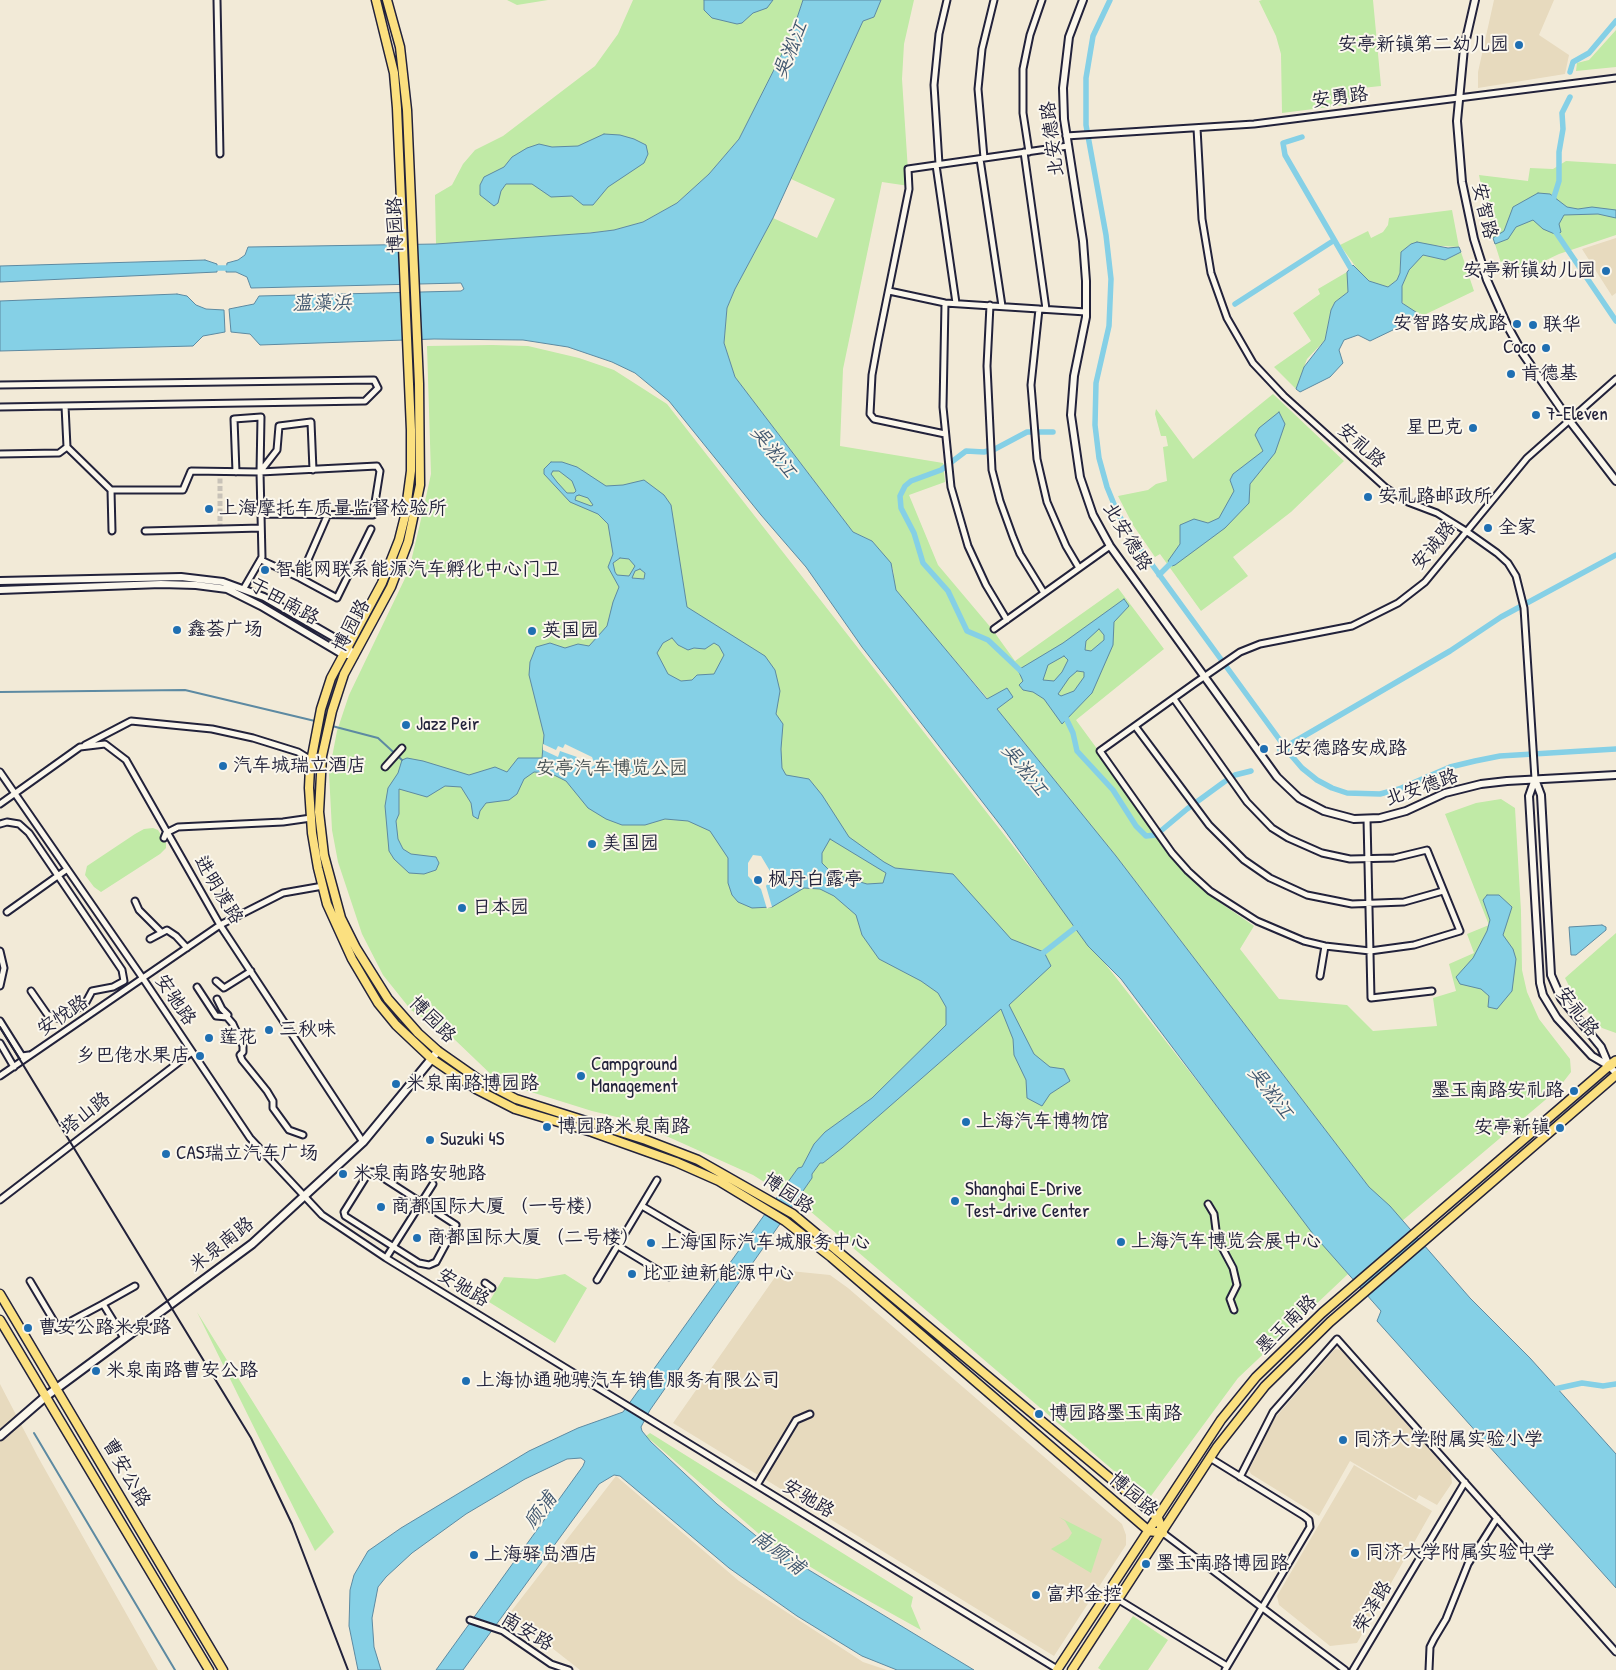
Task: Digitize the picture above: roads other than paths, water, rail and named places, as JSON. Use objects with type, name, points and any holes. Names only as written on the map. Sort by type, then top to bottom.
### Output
[{"type":"main road","name":"博园路","points":[[376,0],[394,73],[409,384],[410,471],[405,516],[399,540],[382,583],[342,654],[321,709],[311,760],[309,788],[311,818],[322,886],[335,924],[365,982],[396,1025],[432,1059],[470,1085],[506,1105],[676,1162],[719,1181],[769,1211],[830,1257],[1149,1531],[1163,1533],[1158,1518],[793,1214],[773,1200],[698,1160],[674,1150],[504,1094],[478,1079],[438,1051],[388,999],[361,957],[341,918],[324,855],[321,834],[319,790],[325,741],[332,710],[344,674],[391,587],[410,533],[420,485],[419,384],[404,76],[400,47],[387,0]]},
{"type":"main road","name":"米泉南路","points":[[0,1436],[45,1397],[252,1244],[363,1142],[438,1051]]},
{"type":"main road","name":"墨玉南路","points":[[1057,1670],[1221,1420],[1256,1378],[1295,1338],[1477,1180],[1614,1069]]},
{"type":"main road","name":"墨玉南路","points":[[1072,1670],[1163,1533],[1210,1458],[1248,1406],[1304,1346],[1485,1189],[1614,1069]]},
{"type":"main road","name":"曹安公路","points":[[0,1294],[222,1670]]},
{"type":"main road","name":"曹安公路","points":[[0,1320],[209,1670]]},
{"type":"street","points":[[217,0],[220,154]]},
{"type":"street","points":[[947,0],[939,34],[934,77],[934,111],[938,164],[956,303]]},
{"type":"street","points":[[994,0],[983,42],[978,90],[982,158],[1002,306]]},
{"type":"street","points":[[1042,0],[1030,35],[1023,69],[1023,113],[1026,152],[1046,309]]},
{"type":"street","name":"北安德路","points":[[1083,0],[1073,24],[1065,62],[1063,103],[1066,136],[1083,241],[1086,312],[1074,376],[1070,415],[1080,477],[1094,515],[1110,546],[1259,754],[1288,789],[1324,811],[1343,817],[1367,819],[1400,813],[1465,787],[1493,782],[1616,775]]},
{"type":"street","name":"安智路","points":[[1475,0],[1464,48],[1458,99],[1462,182],[1474,239],[1487,280],[1522,354],[1616,481]]},
{"type":"street","name":"安勇路","points":[[1066,136],[1254,124],[1616,78]]},
{"type":"street","name":"安礼路","points":[[1197,128],[1202,219],[1211,273],[1228,318],[1253,363],[1280,392],[1386,488],[1408,502],[1437,514],[1466,531],[1508,563],[1516,576],[1524,608],[1534,779],[1530,796],[1540,983],[1543,995],[1557,1018],[1592,1056],[1614,1069]]},
{"type":"street","points":[[945,434],[871,417],[872,375],[909,189],[908,169],[1068,146]]},
{"type":"street","points":[[889,291],[945,303],[1086,312]]},
{"type":"street","points":[[945,303],[942,375],[948,472],[955,506],[968,546],[986,585],[1007,620]]},
{"type":"street","points":[[990,305],[987,366],[990,457],[1005,518],[1020,554],[1044,593]]},
{"type":"street","points":[[1039,309],[1031,386],[1034,437],[1040,478],[1056,525],[1079,568]]},
{"type":"street","name":"安诚路","points":[[1324,946],[1283,934],[1231,906],[1188,871],[1163,840],[1100,751],[1240,652],[1260,644],[1352,626],[1398,604],[1425,582],[1513,474],[1569,420],[1616,379]]},
{"type":"street","points":[[0,385],[374,380],[378,388],[364,401],[0,407]]},
{"type":"street","points":[[65,406],[67,447],[111,490],[112,531]]},
{"type":"street","points":[[236,472],[234,418],[261,416],[261,560],[244,588]]},
{"type":"street","points":[[260,472],[277,450],[279,426],[311,422],[313,470]]},
{"type":"street","points":[[0,454],[59,454],[67,447]]},
{"type":"street","points":[[111,490],[183,490],[191,471],[260,472],[377,466],[380,471],[373,515],[262,514]]},
{"type":"street","points":[[300,578],[328,514]]},
{"type":"street","points":[[145,531],[261,528]]},
{"type":"street","points":[[261,560],[337,598],[371,529]]},
{"type":"street","points":[[994,629],[1110,546]]},
{"type":"street","name":"于田南路","points":[[0,590],[119,582],[203,579],[244,588],[347,645],[354,656]]},
{"type":"street","name":"于田南路","points":[[0,581],[119,582],[196,585],[227,589],[262,606],[342,654],[354,656]]},
{"type":"street","points":[[1174,699],[1224,773],[1259,817],[1288,838],[1322,853],[1368,860],[1394,858],[1427,850],[1460,931],[1414,946],[1370,951],[1324,946],[1320,976]]},
{"type":"street","points":[[80,747],[131,721],[220,730],[298,752],[311,760]]},
{"type":"street","points":[[1136,726],[1197,809],[1233,850],[1270,878],[1307,895],[1330,901],[1369,904],[1404,902],[1444,891]]},
{"type":"street","name":"进明渡路","points":[[0,804],[80,747],[105,744],[126,760],[165,835],[220,925],[363,1142]]},
{"type":"street","points":[[385,768],[402,748]]},
{"type":"street","name":"安驰路","points":[[0,772],[66,870],[144,980],[250,1138],[304,1198],[335,1226],[1057,1670]]},
{"type":"street","name":"安礼路","points":[[1534,779],[1541,795],[1551,975],[1561,998],[1601,1048],[1614,1069]]},
{"type":"street","points":[[165,835],[178,827],[283,822],[311,818]]},
{"type":"street","points":[[1367,819],[1371,998],[1432,991]]},
{"type":"street","points":[[0,824],[8,822],[19,824],[29,833],[122,970],[124,981],[113,988],[92,991],[85,1004],[60,1019],[47,1014],[31,991]]},
{"type":"street","points":[[7,912],[66,870]]},
{"type":"street","name":"安悦路","points":[[0,1076],[144,980],[220,925],[283,893],[322,886]]},
{"type":"street","points":[[134,901],[139,910],[161,932]]},
{"type":"street","points":[[150,939],[167,930],[187,948]]},
{"type":"street","points":[[0,951],[4,968],[0,986]]},
{"type":"street","points":[[216,981],[224,988],[251,971]]},
{"type":"street","points":[[197,987],[216,1016],[227,1017]]},
{"type":"street","points":[[217,999],[233,1024],[243,1046],[243,1052],[240,1055],[242,1060],[267,1091],[273,1101],[273,1108],[289,1130],[303,1135]]},
{"type":"street","points":[[0,1021],[22,1056],[28,1054],[30,1056]]},
{"type":"street","points":[[0,1043],[14,1067]]},
{"type":"street","name":"塔山路","points":[[0,1200],[192,1052]]},
{"type":"street","points":[[369,1172],[374,1172],[456,1226],[436,1262],[429,1266],[419,1263],[393,1246],[345,1216],[344,1212],[369,1172]]},
{"type":"street","points":[[597,1280],[657,1180]]},
{"type":"street","points":[[386,1258],[433,1184]]},
{"type":"street","points":[[1208,1204],[1214,1214],[1217,1238],[1234,1268],[1237,1285],[1230,1299],[1234,1310]]},
{"type":"street","points":[[642,1206],[696,1238]]},
{"type":"street","points":[[618,1246],[669,1277]]},
{"type":"street","points":[[30,1281],[58,1328],[135,1286]]},
{"type":"street","points":[[485,1283],[492,1288]]},
{"type":"street","points":[[103,1304],[124,1338]]},
{"type":"street","points":[[1240,1477],[1273,1412],[1337,1339],[1616,1652]]},
{"type":"street","points":[[757,1485],[796,1420],[810,1414]]},
{"type":"street","points":[[1118,1600],[1226,1668],[1310,1527],[1309,1520],[1210,1458]]},
{"type":"street","name":"荣泽路","points":[[1353,1670],[1465,1482]]},
{"type":"street","points":[[1429,1670],[1430,1646],[1446,1619],[1464,1572],[1497,1518]]},
{"type":"street","points":[[1163,1533],[1346,1670]]},
{"type":"street","name":"南安路","points":[[470,1620],[496,1628],[551,1664],[568,1670]]},
{"type":"water","points":[[704,0],[773,0],[767,8],[753,13],[742,23],[737,24],[712,18],[704,10]]},
{"type":"water","points":[[803,0],[881,0],[874,17],[863,21],[773,218],[735,289],[727,308],[724,343],[735,377],[853,532],[872,541],[891,563],[896,590],[987,699],[1007,688],[1013,697],[997,709],[1116,856],[1369,1187],[1390,1206],[1470,1298],[1530,1358],[1616,1454],[1616,1588],[1377,1321],[1381,1311],[1313,1234],[1121,979],[1088,946],[1005,831],[862,647],[806,567],[761,515],[669,401],[635,373],[612,362],[568,347],[523,340],[434,339],[260,345],[250,334],[231,332],[229,309],[254,304],[259,296],[461,291],[464,289],[461,283],[251,288],[247,277],[236,272],[226,272],[227,263],[238,260],[245,255],[248,247],[436,244],[590,233],[614,230],[643,222],[677,203],[709,174],[739,139],[791,36]]},
{"type":"water","points":[[604,134],[620,135],[634,139],[646,145],[648,154],[644,163],[608,187],[593,205],[583,205],[572,196],[551,197],[532,184],[506,184],[501,191],[498,203],[494,206],[480,195],[480,185],[484,177],[504,167],[512,157],[527,148],[539,144],[552,147],[578,146]]},
{"type":"water","points":[[1538,193],[1550,194],[1567,207],[1578,209],[1592,207],[1616,210],[1616,218],[1598,214],[1564,215],[1559,224],[1561,232],[1557,235],[1543,229],[1533,220],[1516,227],[1508,239],[1495,244],[1493,238],[1504,231],[1513,207]]},
{"type":"water","points":[[1417,242],[1448,248],[1459,247],[1461,252],[1445,260],[1423,255],[1409,270],[1402,286],[1402,303],[1422,316],[1370,341],[1358,335],[1344,340],[1339,350],[1343,363],[1330,377],[1300,392],[1296,389],[1304,367],[1325,340],[1331,310],[1335,302],[1348,292],[1347,272],[1353,265],[1369,281],[1388,287],[1397,280],[1400,273],[1401,252]]},
{"type":"water","points":[[205,260],[217,264],[217,272],[0,282],[0,266]]},
{"type":"water","points":[[177,294],[187,296],[196,305],[206,309],[224,310],[225,332],[203,336],[193,346],[0,351],[0,301]]},
{"type":"water","points":[[1279,412],[1285,424],[1275,453],[1250,484],[1249,503],[1225,528],[1172,566],[1168,561],[1180,544],[1180,525],[1194,519],[1208,523],[1219,518],[1234,491],[1230,480],[1233,474],[1263,451],[1255,435],[1259,428]]},
{"type":"water","name":"南顾浦","points":[[551,462],[562,462],[577,467],[606,486],[623,485],[644,480],[664,495],[671,505],[687,607],[765,656],[775,670],[780,691],[776,714],[783,724],[782,768],[786,775],[809,779],[822,795],[849,837],[884,862],[895,868],[953,874],[1011,939],[1044,952],[1051,966],[1009,1005],[1034,1054],[1050,1067],[1064,1069],[1070,1081],[1050,1094],[1042,1106],[1027,1098],[1026,1080],[1014,1055],[1013,1039],[1001,1009],[842,1148],[823,1163],[820,1163],[812,1174],[812,1178],[650,1410],[641,1427],[651,1442],[717,1504],[766,1544],[974,1670],[897,1670],[862,1656],[797,1616],[729,1568],[620,1476],[614,1475],[599,1484],[463,1670],[436,1670],[583,1466],[585,1461],[581,1458],[567,1459],[525,1479],[466,1514],[412,1553],[386,1577],[378,1587],[372,1618],[374,1647],[381,1670],[358,1670],[349,1626],[350,1590],[354,1575],[368,1551],[401,1528],[529,1451],[578,1428],[623,1412],[798,1168],[802,1167],[814,1144],[825,1132],[872,1098],[946,1025],[946,1007],[938,993],[921,981],[879,959],[862,935],[856,915],[834,896],[820,889],[804,888],[772,907],[752,908],[738,902],[732,895],[728,883],[728,858],[710,831],[688,821],[665,819],[645,825],[622,825],[606,819],[588,808],[566,781],[550,773],[534,772],[524,779],[517,794],[509,800],[486,803],[480,811],[478,819],[473,816],[471,803],[461,787],[445,786],[427,797],[399,789],[399,814],[396,821],[398,839],[403,849],[411,854],[436,857],[439,863],[436,870],[424,874],[409,873],[394,859],[389,851],[385,806],[388,788],[398,773],[402,760],[407,758],[423,761],[469,775],[495,767],[507,772],[518,758],[542,758],[544,735],[529,675],[530,662],[536,647],[550,643],[565,648],[578,644],[589,646],[607,626],[619,587],[608,567],[613,554],[608,524],[598,514],[570,502],[544,474],[544,469]],"holes":[[[553,471],[559,471],[572,481],[576,491],[574,493],[567,493],[551,474]],[[579,495],[588,498],[593,505],[575,500],[576,496]],[[620,558],[629,559],[635,566],[629,576],[617,575],[613,563]],[[640,569],[645,573],[644,579],[632,578],[635,571]],[[672,638],[678,645],[688,650],[694,648],[705,649],[714,643],[719,646],[724,655],[714,674],[697,675],[692,680],[681,681],[668,674],[657,653],[663,643]],[[830,839],[886,873],[883,883],[867,884],[837,875],[822,863],[822,853]]]},
{"type":"water","points":[[1124,599],[1129,606],[1114,622],[1113,645],[1092,693],[1062,724],[1044,699],[1033,692],[1023,690],[1019,685],[1023,681],[1018,670],[1063,643]],"holes":[[[1099,629],[1104,635],[1104,640],[1091,651],[1085,650],[1086,641]],[[1064,656],[1068,660],[1062,672],[1054,681],[1043,680],[1048,665]],[[1077,671],[1084,672],[1084,677],[1074,691],[1061,696],[1058,694],[1069,678]]]},
{"type":"water","points":[[1487,895],[1499,895],[1512,907],[1503,935],[1513,949],[1516,959],[1512,991],[1497,1009],[1488,1007],[1489,996],[1481,989],[1460,984],[1456,977],[1473,958],[1487,931],[1490,920],[1483,900]]},
{"type":"water","points":[[1602,925],[1606,927],[1606,930],[1576,955],[1571,955],[1569,927]]},
{"type":"waterway","points":[[1110,0],[1093,36],[1086,78],[1086,125],[1106,235],[1111,279],[1109,326],[1096,383],[1095,425],[1099,458],[1107,487],[1118,514],[1134,540],[1290,754],[1302,768],[1317,780],[1332,788],[1347,793],[1380,794],[1399,789],[1450,767],[1500,756],[1616,749]]},
{"type":"waterway","points":[[1570,72],[1573,62],[1589,53],[1616,21]]},
{"type":"waterway","points":[[1553,200],[1559,181],[1559,152],[1563,129],[1562,113],[1570,97]]},
{"type":"waterway","points":[[1302,137],[1283,143],[1285,155],[1350,267]]},
{"type":"waterway","points":[[1555,231],[1616,321]]},
{"type":"waterway","points":[[1235,304],[1333,241]]},
{"type":"waterway","points":[[210,268],[234,268]]},
{"type":"waterway","points":[[1024,674],[988,640],[967,631],[948,591],[923,563],[914,533],[901,508],[900,496],[905,486],[911,481],[941,470],[966,451],[984,452],[995,449],[1027,432],[1053,432]]},
{"type":"waterway","points":[[1280,750],[1450,651],[1501,617],[1616,555]]},
{"type":"waterway","points":[[1159,575],[1172,562]]},
{"type":"waterway","points":[[0,692],[185,690],[315,721]]},
{"type":"waterway","points":[[1064,714],[1073,733],[1077,751],[1113,790],[1136,826],[1146,836],[1156,835],[1187,809],[1235,775],[1251,771]]},
{"type":"waterway","points":[[332,726],[378,738],[402,760]]},
{"type":"waterway","points":[[1038,957],[1080,924]]},
{"type":"waterway","points":[[1550,1390],[1582,1383],[1603,1386],[1616,1384]]},
{"type":"waterway","points":[[34,1433],[175,1670]]},
{"type":"tunnel","points":[[220,471],[220,529]]},
{"type":"railway","points":[[0,1027],[251,1438],[292,1524],[348,1670]]},
{"type":"place","name":"安亭新镇第二幼儿园","points":[[1519,45]]},
{"type":"place","name":"安亭新镇幼儿园","points":[[1606,271]]},
{"type":"place","name":"安智路安成路","points":[[1517,324]]},
{"type":"place","name":"联华","points":[[1533,325]]},
{"type":"place","name":"Coco","points":[[1546,348]]},
{"type":"place","name":"肯德基","points":[[1511,374]]},
{"type":"place","name":"7-Eleven","points":[[1536,415]]},
{"type":"place","name":"星巴克","points":[[1473,428]]},
{"type":"place","name":"安礼路邮政所","points":[[1368,497]]},
{"type":"place","name":"上海摩托车质量监督检验所","points":[[209,509]]},
{"type":"place","name":"全家","points":[[1488,528]]},
{"type":"place","name":"智能网联系能源汽车孵化中心门卫","points":[[265,570]]},
{"type":"place","name":"鑫荟广场","points":[[177,630]]},
{"type":"place","name":"英国园","points":[[532,631]]},
{"type":"place","name":"Jazz Peir","points":[[406,725]]},
{"type":"place","name":"北安德路安成路","points":[[1264,749]]},
{"type":"place","name":"汽车城瑞立酒店","points":[[223,766]]},
{"type":"place","name":"美国园","points":[[592,844]]},
{"type":"place","name":"枫丹白露亭","points":[[758,880]]},
{"type":"place","name":"日本园","points":[[462,908]]},
{"type":"place","name":"三秋味","points":[[269,1030]]},
{"type":"place","name":"莲花","points":[[209,1038]]},
{"type":"place","name":"乡巴佬水果店","points":[[200,1056]]},
{"type":"place","name":"Campground Management","points":[[581,1076]]},
{"type":"place","name":"米泉南路博园路","points":[[396,1084]]},
{"type":"place","name":"墨玉南路安礼路","points":[[1574,1091]]},
{"type":"place","name":"上海汽车博物馆","points":[[966,1122]]},
{"type":"place","name":"博园路米泉南路","points":[[547,1127]]},
{"type":"place","name":"安亭新镇","points":[[1560,1128]]},
{"type":"place","name":"Suzuki 4S","points":[[430,1140]]},
{"type":"place","name":"CAS瑞立汽车广场","points":[[166,1154]]},
{"type":"place","name":"米泉南路安驰路","points":[[343,1174]]},
{"type":"place","name":"Shanghai E-Drive Test-drive Center","points":[[955,1201]]},
{"type":"place","name":"商都国际大厦 （一号楼）","points":[[381,1207]]},
{"type":"place","name":"商都国际大厦 （二号楼）","points":[[417,1238]]},
{"type":"place","name":"上海汽车博览会展中心","points":[[1121,1242]]},
{"type":"place","name":"上海国际汽车城服务中心","points":[[651,1243]]},
{"type":"place","name":"比亚迪新能源中心","points":[[632,1274]]},
{"type":"place","name":"曹安公路米泉路","points":[[28,1328]]},
{"type":"place","name":"米泉南路曹安公路","points":[[96,1371]]},
{"type":"place","name":"上海协通驰骋汽车销售服务有限公司","points":[[466,1381]]},
{"type":"place","name":"博园路墨玉南路","points":[[1039,1414]]},
{"type":"place","name":"同济大学附属实验小学","points":[[1343,1440]]},
{"type":"place","name":"同济大学附属实验中学","points":[[1355,1553]]},
{"type":"place","name":"上海驿岛酒店","points":[[474,1555]]},
{"type":"place","name":"墨玉南路博园路","points":[[1146,1564]]},
{"type":"place","name":"富邦金控","points":[[1036,1595]]},
{"type":"water label","name":"吴淞江","points":[[791,50]]},
{"type":"water label","name":"蕰藻浜","points":[[322,304]]},
{"type":"water label","name":"吴淞江","points":[[773,452]]},
{"type":"water label","name":"吴淞江","points":[[1024,770]]},
{"type":"water label","name":"吴淞江","points":[[1270,1093]]},
{"type":"water label","name":"顾浦","points":[[541,1511]]},
{"type":"park label","name":"安亭汽车博览公园","points":[[612,769]]}]
